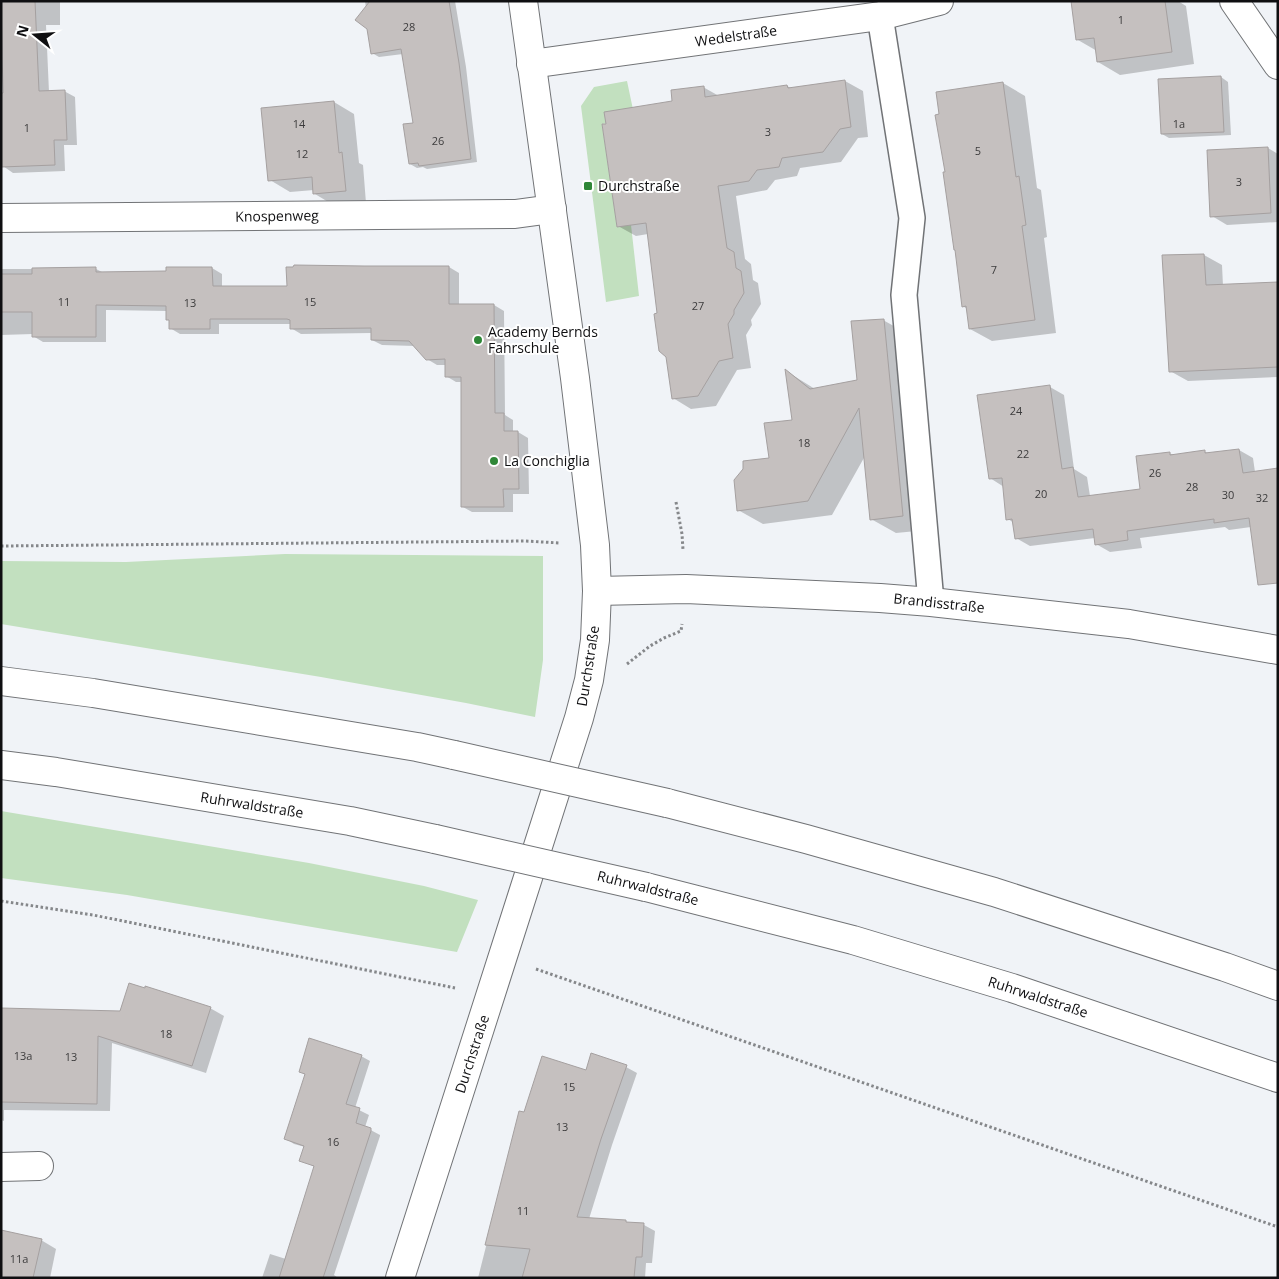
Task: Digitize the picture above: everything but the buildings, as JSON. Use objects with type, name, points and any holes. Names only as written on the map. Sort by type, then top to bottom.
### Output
[{"type":"main road","name":"Durchstraße","points":[[400,1278],[579,718],[589,680],[595,640],[597,591],[595,545],[575,378],[523,1]]},
{"type":"main road","name":"Wedelstraße","points":[[532,64],[880,16],[939,1]]},
{"type":"main road","points":[[1234,1],[1278,65]]},
{"type":"main road","name":"Knospenweg","points":[[1,218],[515,214],[552,209]]},
{"type":"main road","name":"Brandisstraße","points":[[597,591],[686,589],[931,602],[1129,624],[1278,650]]},
{"type":"main road","points":[[1,681],[93,693],[417,747],[667,803],[806,838],[994,892],[1278,986]]},
{"type":"main road","name":"Ruhrwaldstraße","points":[[1,765],[56,772],[340,820],[435,839],[646,887],[853,940],[1003,985],[1278,1078]]},
{"type":"main road","points":[[1,1167],[40,1166]]},
{"type":"lane","points":[[880,16],[912,218],[904,295],[931,602]]},
{"type":"path","points":[[676,502],[682,534],[682,550]]},
{"type":"path","points":[[1,546],[515,541],[595,545]]},
{"type":"path","points":[[1,902],[93,915],[491,996]]},
{"type":"path","points":[[503,957],[1278,1227]]},
{"type":"green space","points":[[627,81],[635,119],[602,124],[617,226],[631,225],[639,296],[606,302],[581,106],[594,87]]},
{"type":"green space","points":[[285,554],[543,556],[543,660],[535,717],[321,677],[1,624],[1,561],[126,562]]},
{"type":"green space","points":[[1,811],[309,863],[424,886],[478,900],[457,952],[127,895],[1,878]]},
{"type":"place","name":"Durchstraße","points":[[588,186]]},
{"type":"place","name":"Academy Bernds Fahrschule","points":[[478,340]]},
{"type":"place","name":"La Conchiglia","points":[[494,461]]}]
